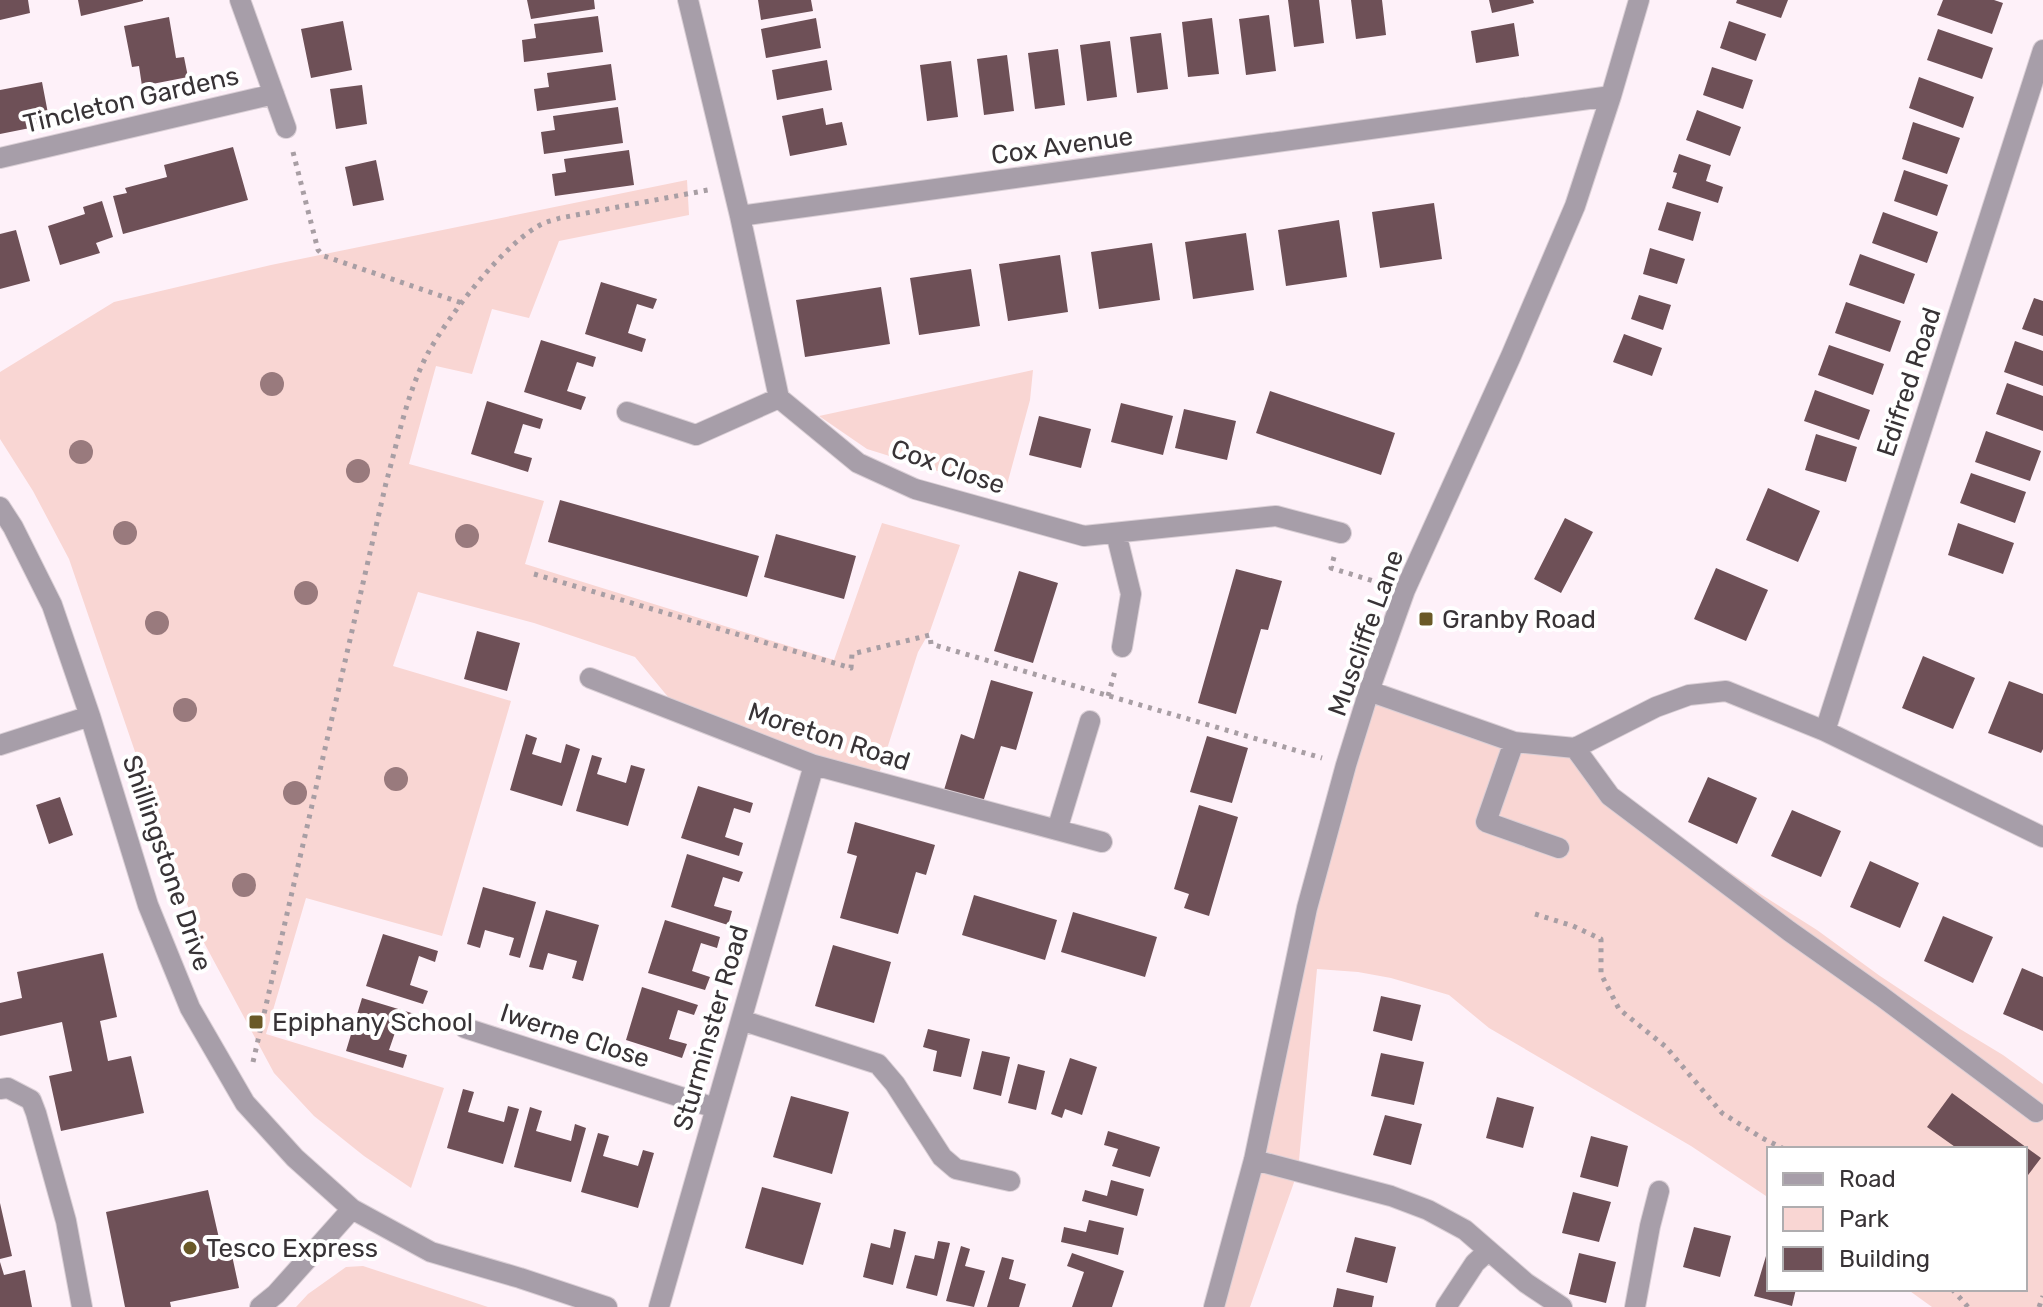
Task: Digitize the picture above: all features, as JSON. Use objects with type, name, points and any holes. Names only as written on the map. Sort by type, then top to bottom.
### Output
[{"type":"street","name":"Tincleton Gardens","points":[[240,0],[286,128]]},
{"type":"street","points":[[627,412],[696,435],[779,398],[740,216],[688,0]]},
{"type":"street","name":"Muscliffe Lane","points":[[1214,1307],[1254,1160],[1307,908],[1369,691],[1405,590],[1575,206],[1639,0]]},
{"type":"street","name":"Edifred Road","points":[[1825,731],[2043,50]]},
{"type":"street","name":"Tincleton Gardens","points":[[0,158],[274,94]]},
{"type":"street","name":"Cox Avenue","points":[[740,216],[1611,96]]},
{"type":"street","name":"Cox Close","points":[[779,398],[858,463],[915,489],[1084,536],[1276,516],[1341,533]]},
{"type":"street","name":"Shillingstone Drive","points":[[0,507],[52,605],[148,905],[190,1008],[245,1103],[295,1158],[352,1209],[431,1252],[607,1307]]},
{"type":"street","points":[[1116,533],[1131,594],[1122,647]]},
{"type":"street","name":"Moreton Road","points":[[590,678],[814,765],[1102,842]]},
{"type":"street","points":[[1369,691],[1514,742],[1575,748],[1656,707],[1689,695],[1726,691],[1825,731],[2043,837]]},
{"type":"street","points":[[0,745],[90,716]]},
{"type":"street","points":[[1057,830],[1090,721]]},
{"type":"street","points":[[1514,742],[1486,822],[1559,848]]},
{"type":"street","points":[[1575,748],[1610,796],[2036,1112]]},
{"type":"street","name":"Sturminster Road","points":[[659,1307],[814,765]]},
{"type":"street","points":[[741,1020],[878,1064],[895,1084],[942,1157],[956,1169],[1010,1181]]},
{"type":"street","name":"Iwerne Close","points":[[465,1028],[715,1108]]},
{"type":"street","points":[[0,1089],[8,1088],[31,1100],[36,1113],[66,1221],[82,1307]]},
{"type":"street","points":[[1254,1160],[1391,1196],[1428,1210],[1465,1230],[1526,1283],[1562,1307]]},
{"type":"street","points":[[1635,1307],[1659,1191]]},
{"type":"street","points":[[260,1307],[276,1294],[352,1209]]},
{"type":"street","points":[[1446,1307],[1475,1263],[1488,1251]]},
{"type":"path","points":[[286,128],[318,250],[324,256],[462,303]]},
{"type":"path","points":[[245,1103],[386,483],[413,389],[428,353],[462,303],[498,259],[543,223],[733,186]]},
{"type":"path","points":[[1341,533],[1331,568],[1405,590]]},
{"type":"path","points":[[534,574],[851,668],[852,654],[930,635],[931,644],[1346,765]]},
{"type":"path","points":[[1090,721],[1103,712],[1122,647]]},
{"type":"path","points":[[1535,914],[1601,939],[1601,974],[1619,1009],[1666,1047],[1722,1113],[1780,1147]]},
{"type":"path","points":[[1954,1291],[1968,1307]]},
{"type":"path","points":[[2039,1307],[2043,1296]]},
{"type":"green space","points":[[687,180],[689,215],[559,241],[529,318],[492,309],[472,374],[436,366],[409,464],[544,501],[525,564],[834,660],[882,523],[960,545],[930,631],[918,652],[879,774],[815,762],[678,709],[635,657],[534,623],[418,592],[393,666],[511,701],[442,936],[306,898],[266,1034],[444,1088],[411,1188],[314,1116],[274,1073],[194,924],[69,559],[33,491],[0,439],[0,372],[114,302],[271,265]]},
{"type":"green space","points":[[1033,370],[1030,400],[1005,492],[867,449],[819,416]]},
{"type":"green space","points":[[1369,691],[1418,708],[1575,748],[1610,796],[1683,839],[1880,976],[2043,1084],[2043,1307],[1932,1307],[1910,1291],[2027,1291],[2027,1147],[1767,1147],[1767,1197],[1691,1146],[1489,1028],[1449,995],[1391,978],[1317,969],[1298,1171],[1250,1307],[1212,1307]]},
{"type":"green space","points":[[363,1266],[488,1307],[296,1307],[308,1294],[346,1267]]},
{"type":"building","points":[[0,0],[28,0],[30,13],[0,20]]},
{"type":"building","points":[[78,0],[143,0],[143,1],[81,16]]},
{"type":"building","points":[[527,0],[594,0],[595,9],[531,19]]},
{"type":"building","points":[[758,0],[811,0],[813,11],[761,20]]},
{"type":"building","points":[[1288,0],[1319,0],[1324,43],[1294,47]]},
{"type":"building","points":[[1351,0],[1382,0],[1386,35],[1356,39]]},
{"type":"building","points":[[1489,0],[1533,0],[1534,3],[1492,13]]},
{"type":"building","points":[[1737,0],[1788,0],[1781,18],[1736,3]]},
{"type":"building","points":[[1943,0],[1994,0],[2003,3],[1992,34],[1937,15]]},
{"type":"building","points":[[1269,15],[1276,71],[1246,75],[1239,19]]},
{"type":"building","points":[[598,16],[603,52],[524,62],[522,40],[536,38],[534,24]]},
{"type":"building","points":[[169,17],[176,58],[184,57],[188,77],[142,86],[139,66],[132,67],[124,26]]},
{"type":"building","points":[[816,18],[821,48],[766,58],[761,29]]},
{"type":"building","points":[[1212,18],[1219,74],[1188,77],[1182,22]]},
{"type":"building","points":[[343,21],[352,70],[311,78],[301,29]]},
{"type":"building","points":[[1729,21],[1766,34],[1756,61],[1720,48]]},
{"type":"building","points":[[1514,23],[1519,56],[1476,63],[1471,31]]},
{"type":"building","points":[[1938,29],[1993,48],[1982,79],[1927,60]]},
{"type":"building","points":[[1161,33],[1168,89],[1137,93],[1130,37]]},
{"type":"building","points":[[1110,41],[1117,97],[1087,101],[1080,45]]},
{"type":"building","points":[[1058,49],[1065,105],[1035,109],[1028,53]]},
{"type":"building","points":[[1007,55],[1014,111],[984,115],[977,59]]},
{"type":"building","points":[[827,60],[832,90],[777,100],[772,70]]},
{"type":"building","points":[[951,61],[958,117],[927,121],[920,65]]},
{"type":"building","points":[[611,64],[616,100],[537,111],[534,89],[549,87],[547,73]]},
{"type":"building","points":[[1712,67],[1753,80],[1743,109],[1703,95]]},
{"type":"building","points":[[1919,77],[1974,97],[1963,128],[1909,108]]},
{"type":"building","points":[[42,82],[50,124],[0,134],[0,90]]},
{"type":"building","points":[[362,85],[367,124],[336,129],[330,89]]},
{"type":"building","points":[[618,107],[623,143],[544,154],[541,132],[555,130],[553,116]]},
{"type":"building","points":[[823,108],[826,125],[842,122],[847,145],[790,156],[782,116]]},
{"type":"building","points":[[1697,110],[1741,127],[1730,156],[1686,140]]},
{"type":"building","points":[[1913,122],[1960,138],[1947,174],[1902,159]]},
{"type":"building","points":[[233,147],[248,200],[123,234],[113,196],[127,193],[125,188],[167,177],[164,165]]},
{"type":"building","points":[[629,150],[634,185],[555,196],[552,174],[566,172],[564,159]]},
{"type":"building","points":[[1679,154],[1711,165],[1706,181],[1723,187],[1718,203],[1672,188]]},
{"type":"building","points":[[376,160],[384,200],[353,206],[345,167]]},
{"type":"building","points":[[1904,170],[1948,185],[1937,216],[1894,201]]},
{"type":"building","points":[[102,201],[113,237],[96,243],[100,253],[60,265],[48,226],[85,214],[83,207]]},
{"type":"building","points":[[1667,202],[1701,212],[1693,241],[1658,230]]},
{"type":"building","points":[[1434,203],[1442,259],[1380,268],[1372,212]]},
{"type":"building","points":[[1883,212],[1938,232],[1927,263],[1872,243]]},
{"type":"building","points":[[1339,220],[1347,277],[1286,286],[1278,230]]},
{"type":"building","points":[[16,230],[30,281],[0,289],[0,234]]},
{"type":"building","points":[[1246,233],[1254,290],[1193,299],[1185,242]]},
{"type":"building","points":[[1152,243],[1160,300],[1099,309],[1091,252]]},
{"type":"building","points":[[1650,248],[1685,259],[1677,284],[1643,274]]},
{"type":"building","points":[[1860,254],[1915,274],[1904,304],[1849,285]]},
{"type":"building","points":[[1060,255],[1068,312],[1008,321],[999,264]]},
{"type":"building","points":[[971,269],[980,326],[919,335],[910,278]]},
{"type":"building","points":[[601,282],[657,299],[653,309],[637,304],[628,333],[646,339],[642,352],[585,334]]},
{"type":"building","points":[[881,287],[890,344],[805,357],[796,300]]},
{"type":"building","points":[[1639,295],[1671,305],[1663,330],[1631,319]]},
{"type":"building","points":[[2034,298],[2043,301],[2043,336],[2022,329]]},
{"type":"building","points":[[1846,302],[1901,321],[1890,352],[1835,333]]},
{"type":"building","points":[[1624,334],[1662,348],[1652,376],[1613,362]]},
{"type":"building","points":[[541,340],[596,357],[593,367],[577,362],[567,391],[586,397],[581,410],[524,392]]},
{"type":"building","points":[[2015,341],[2043,351],[2043,386],[2004,372]]},
{"type":"building","points":[[1829,345],[1884,364],[1873,395],[1818,375]]},
{"type":"building","points":[[2007,383],[2043,396],[2043,431],[1996,414]]},
{"type":"building","points":[[1815,390],[1870,410],[1859,440],[1804,421]]},
{"type":"building","points":[[1270,391],[1395,433],[1381,475],[1256,433]]},
{"type":"building","points":[[487,401],[543,419],[540,429],[523,424],[514,453],[532,458],[528,472],[471,454]]},
{"type":"building","points":[[1121,403],[1173,416],[1163,455],[1111,442]]},
{"type":"building","points":[[1184,409],[1236,421],[1227,460],[1175,448]]},
{"type":"building","points":[[1039,416],[1091,429],[1081,468],[1029,455]]},
{"type":"building","points":[[1986,431],[2041,451],[2030,481],[1975,462]]},
{"type":"building","points":[[1816,434],[1857,447],[1846,482],[1805,470]]},
{"type":"building","points":[[1971,473],[2026,492],[2015,523],[1960,503]]},
{"type":"building","points":[[1768,488],[1820,511],[1798,562],[1746,540]]},
{"type":"building","points":[[560,500],[759,556],[747,597],[548,542]]},
{"type":"building","points":[[1565,518],[1593,532],[1561,593],[1534,579]]},
{"type":"building","points":[[1958,523],[2014,543],[2003,574],[1948,555]]},
{"type":"building","points":[[776,534],[856,556],[844,599],[764,577]]},
{"type":"building","points":[[1716,568],[1768,590],[1746,641],[1694,619]]},
{"type":"building","points":[[1236,569],[1282,581],[1268,630],[1261,629],[1236,714],[1198,703]]},
{"type":"building","points":[[1019,571],[1058,583],[1033,663],[994,651]]},
{"type":"building","points":[[477,631],[520,643],[507,691],[464,679]]},
{"type":"building","points":[[1923,656],[1975,678],[1953,729],[1902,708]]},
{"type":"building","points":[[991,680],[1033,692],[1016,750],[1001,746],[983,802],[944,790],[961,734],[974,739]]},
{"type":"building","points":[[2009,681],[2043,694],[2041,753],[1988,733]]},
{"type":"building","points":[[526,734],[537,738],[532,754],[561,763],[566,744],[580,749],[562,806],[510,790]]},
{"type":"building","points":[[1207,736],[1248,748],[1232,803],[1190,792]]},
{"type":"building","points":[[592,755],[602,758],[597,774],[626,783],[631,765],[645,769],[628,826],[576,811]]},
{"type":"building","points":[[1708,777],[1757,798],[1737,844],[1688,822]]},
{"type":"building","points":[[698,786],[753,803],[750,813],[734,808],[725,837],[743,843],[739,856],[681,838]]},
{"type":"building","points":[[60,797],[73,835],[49,844],[36,805]]},
{"type":"building","points":[[1199,805],[1238,817],[1209,916],[1184,908],[1189,894],[1174,889]]},
{"type":"building","points":[[1792,810],[1841,831],[1821,877],[1771,856]]},
{"type":"building","points":[[855,822],[935,845],[926,875],[916,872],[898,934],[840,918],[857,856],[847,853]]},
{"type":"building","points":[[687,854],[743,872],[739,882],[723,877],[714,906],[732,911],[728,925],[671,907]]},
{"type":"building","points":[[1870,861],[1919,883],[1900,928],[1850,907]]},
{"type":"building","points":[[483,887],[536,902],[520,958],[509,955],[514,938],[485,930],[480,948],[467,944]]},
{"type":"building","points":[[974,895],[1057,920],[1045,960],[962,935]]},
{"type":"building","points":[[546,910],[599,925],[583,981],[572,978],[577,961],[548,953],[543,970],[529,967]]},
{"type":"building","points":[[1073,912],[1157,937],[1145,977],[1061,952]]},
{"type":"building","points":[[1943,916],[1993,937],[1973,983],[1924,961]]},
{"type":"building","points":[[665,920],[720,937],[717,948],[701,943],[692,971],[710,977],[705,990],[648,973]]},
{"type":"building","points":[[383,934],[438,951],[435,962],[419,956],[410,985],[428,991],[423,1004],[366,986]]},
{"type":"building","points":[[833,945],[891,962],[874,1023],[815,1006]]},
{"type":"building","points":[[103,953],[117,1017],[100,1021],[108,1061],[131,1056],[144,1113],[61,1131],[49,1076],[72,1071],[62,1022],[0,1036],[0,1003],[22,998],[17,972]]},
{"type":"building","points":[[2022,968],[2043,977],[2043,1031],[2003,1014]]},
{"type":"building","points":[[642,987],[698,1005],[694,1015],[678,1010],[669,1039],[687,1044],[682,1058],[626,1040]]},
{"type":"building","points":[[1381,996],[1421,1005],[1412,1041],[1373,1031]]},
{"type":"building","points":[[362,998],[418,1015],[415,1026],[399,1021],[389,1050],[407,1055],[403,1068],[346,1051]]},
{"type":"building","points":[[928,1029],[970,1039],[961,1077],[933,1071],[937,1051],[923,1047]]},
{"type":"building","points":[[982,1051],[1010,1057],[1001,1096],[973,1089]]},
{"type":"building","points":[[1381,1053],[1424,1062],[1414,1105],[1371,1096]]},
{"type":"building","points":[[1070,1058],[1097,1067],[1082,1115],[1065,1109],[1062,1118],[1051,1114]]},
{"type":"building","points":[[1018,1064],[1045,1071],[1036,1110],[1008,1103]]},
{"type":"building","points":[[463,1089],[474,1092],[468,1112],[504,1122],[508,1106],[519,1109],[503,1164],[447,1148]]},
{"type":"building","points":[[1952,1093],[2026,1147],[1955,1147],[1927,1127]]},
{"type":"building","points":[[791,1096],[849,1112],[832,1174],[773,1157]]},
{"type":"building","points":[[1497,1097],[1534,1107],[1523,1148],[1486,1138]]},
{"type":"building","points":[[530,1107],[542,1111],[536,1131],[571,1141],[575,1124],[586,1128],[571,1182],[514,1167]]},
{"type":"building","points":[[1385,1115],[1422,1124],[1411,1165],[1373,1155]]},
{"type":"building","points":[[1108,1131],[1160,1147],[1150,1177],[1112,1166],[1118,1149],[1104,1145]]},
{"type":"building","points":[[598,1133],[609,1136],[603,1156],[638,1166],[643,1150],[654,1153],[638,1208],[581,1192]]},
{"type":"building","points":[[1591,1136],[1628,1146],[1618,1187],[1580,1177]]},
{"type":"building","points":[[2027,1148],[2041,1158],[2027,1176]]},
{"type":"building","points":[[1111,1180],[1144,1189],[1137,1216],[1082,1201],[1085,1190],[1107,1196]]},
{"type":"building","points":[[762,1187],[821,1203],[803,1265],[745,1248]]},
{"type":"building","points":[[208,1190],[221,1247],[230,1246],[239,1288],[170,1302],[171,1307],[125,1307],[106,1212]]},
{"type":"building","points":[[1573,1192],[1611,1202],[1599,1242],[1562,1233]]},
{"type":"building","points":[[0,1203],[12,1256],[0,1259]]},
{"type":"building","points":[[1089,1220],[1124,1228],[1118,1255],[1061,1242],[1064,1227],[1086,1232]]},
{"type":"building","points":[[1694,1227],[1731,1236],[1720,1277],[1683,1267]]},
{"type":"building","points":[[894,1229],[906,1232],[893,1285],[863,1277],[871,1243],[890,1248]]},
{"type":"building","points":[[1355,1237],[1396,1247],[1387,1283],[1346,1272]]},
{"type":"building","points":[[938,1241],[950,1243],[937,1296],[906,1288],[915,1255],[934,1259]]},
{"type":"building","points":[[961,1246],[970,1249],[965,1266],[985,1271],[974,1307],[946,1301]]},
{"type":"building","points":[[1072,1253],[1124,1271],[1112,1307],[1072,1307],[1084,1272],[1067,1266]]},
{"type":"building","points":[[1579,1253],[1616,1262],[1606,1303],[1569,1294]]},
{"type":"building","points":[[1766,1256],[1767,1291],[1796,1291],[1792,1306],[1754,1296]]},
{"type":"building","points":[[1002,1257],[1014,1260],[1009,1279],[1026,1284],[1019,1307],[987,1307]]},
{"type":"building","points":[[0,1262],[4,1275],[25,1270],[32,1307],[0,1307]]},
{"type":"building","points":[[1337,1288],[1374,1296],[1372,1307],[1333,1307]]},
{"type":"place","name":"Granby Road","points":[[1426,619]]},
{"type":"place","name":"Epiphany School","points":[[256,1022]]},
{"type":"place","name":"Tesco Express","points":[[190,1248]]}]
